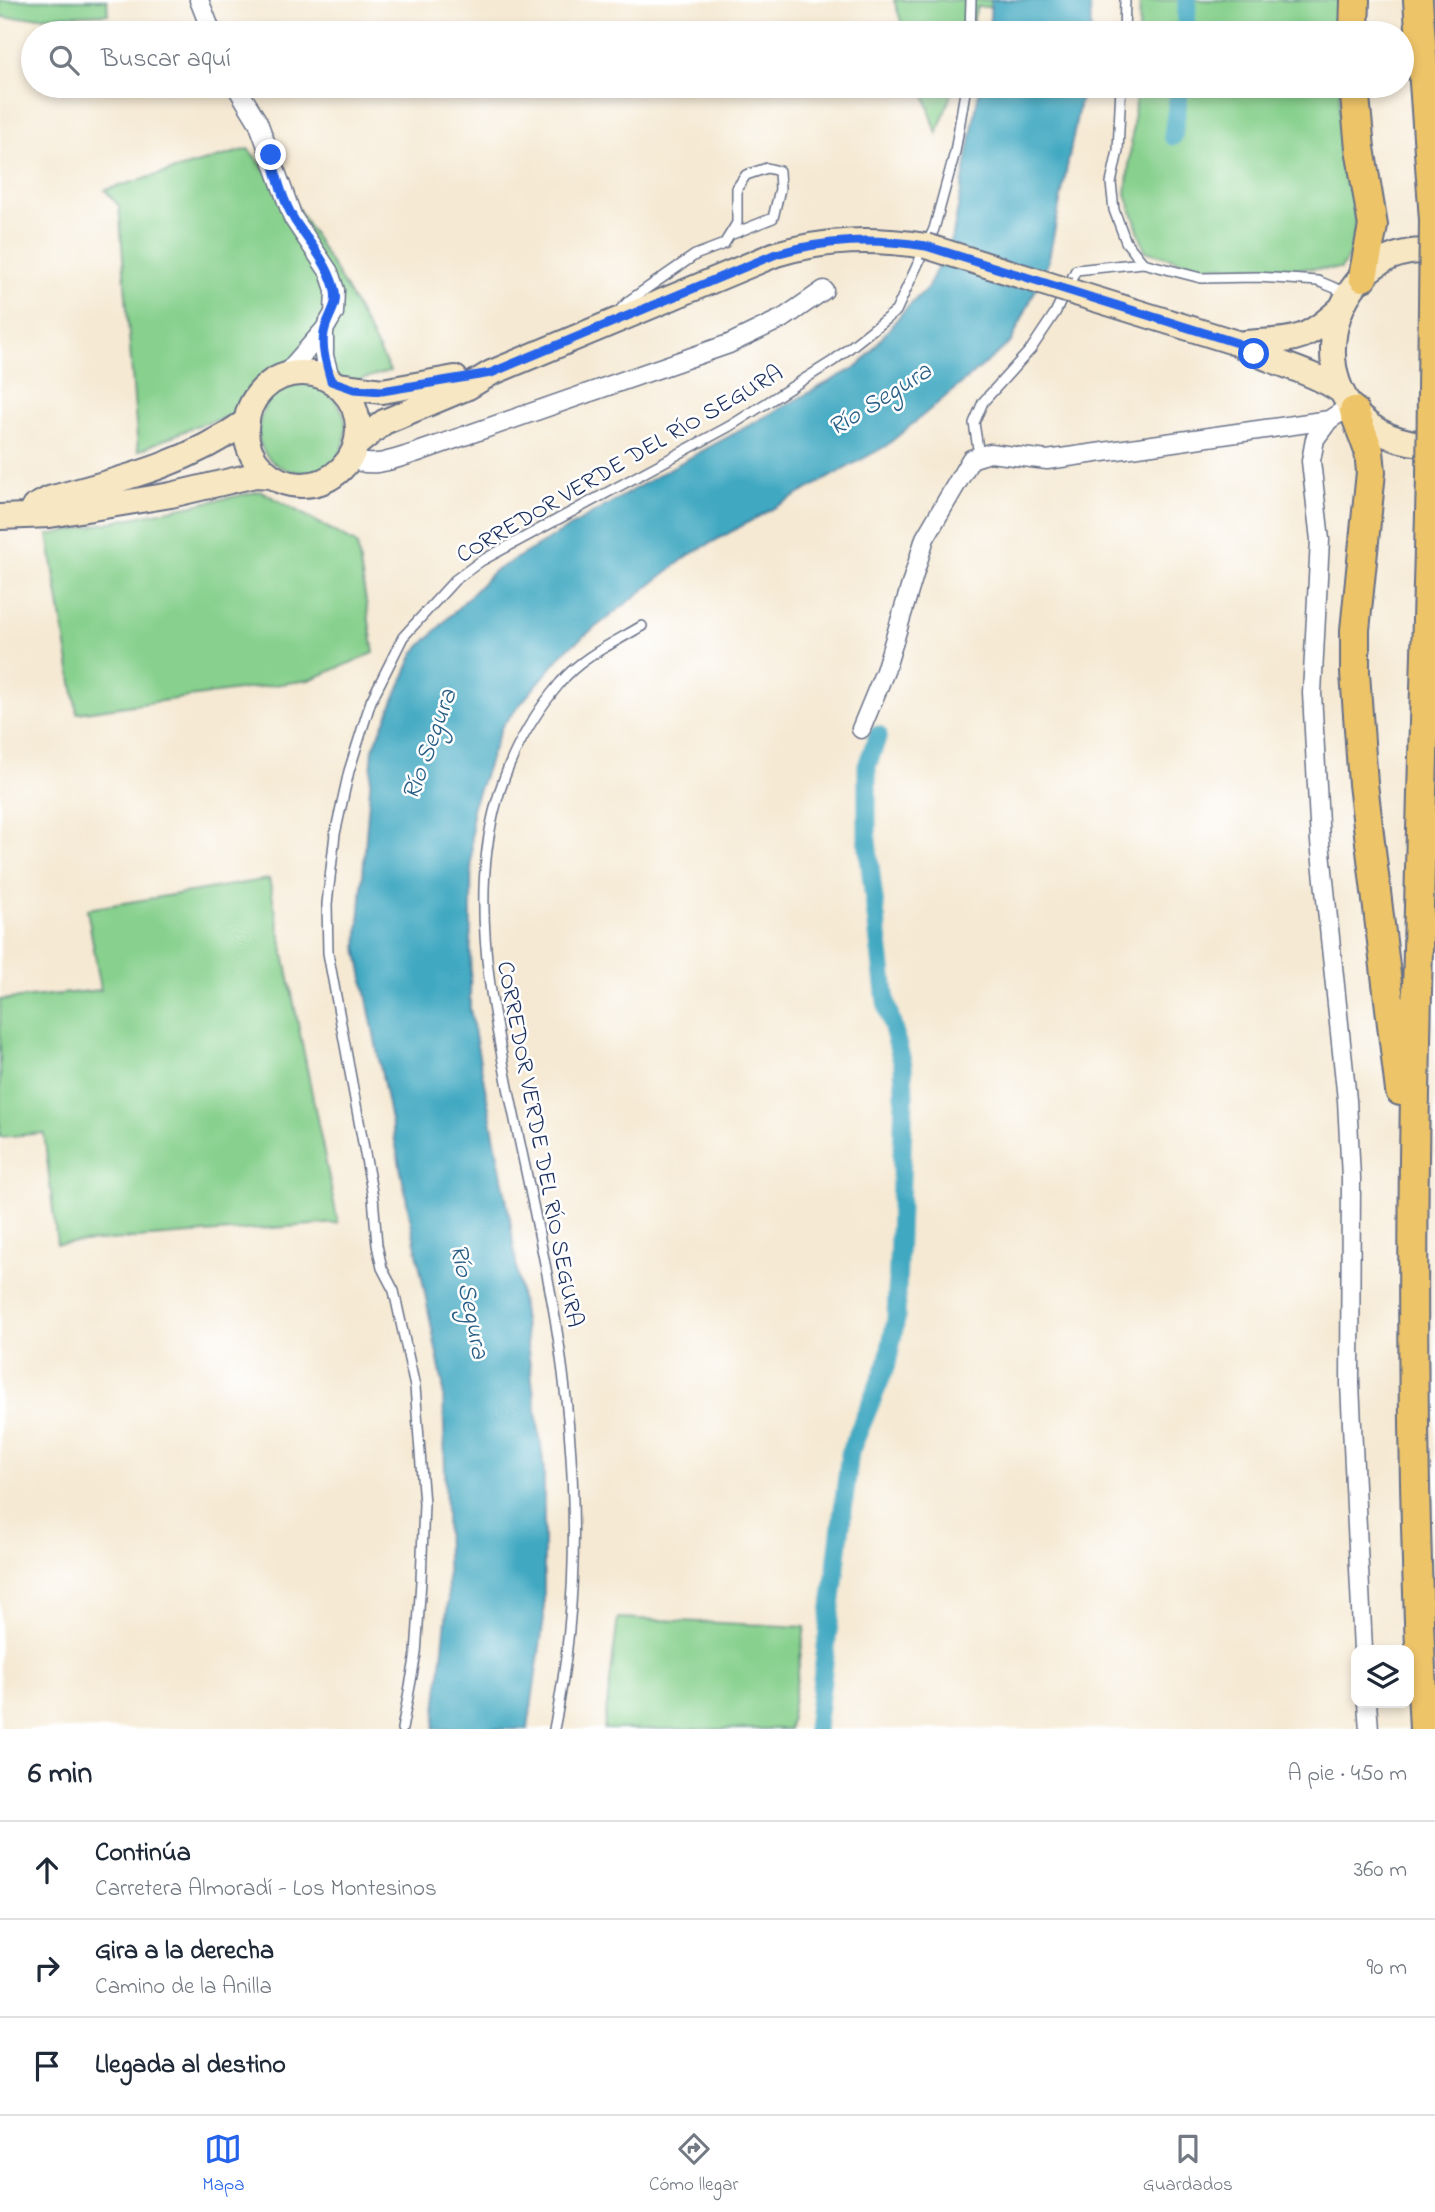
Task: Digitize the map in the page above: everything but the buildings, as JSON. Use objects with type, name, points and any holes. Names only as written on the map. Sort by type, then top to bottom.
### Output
[{"type":"main road","points":[[1354,21],[1355,0]]},
{"type":"main road","points":[[1418,0],[1434,220],[1431,477],[1412,1276],[1414,1554],[1424,1729]]},
{"type":"main road","points":[[1355,98],[1360,148],[1373,226],[1332,336],[1333,364],[1344,407],[1369,451],[1371,472],[1355,630],[1358,728],[1397,1054],[1412,1276]]},
{"type":"main road","points":[[9,516],[50,515],[171,495],[255,475],[271,476],[292,485],[317,484],[341,471],[354,451],[384,422],[468,387],[491,373],[776,254],[810,244],[879,239],[926,246],[1237,343],[1254,354],[1312,373],[1344,407],[1391,438],[1414,444],[1435,445]]},
{"type":"main road","points":[[1237,343],[1293,341],[1323,325],[1350,293],[1382,263],[1404,254],[1435,252]]},
{"type":"main road","points":[[271,476],[251,452],[247,421],[259,393],[284,376],[308,374],[334,383],[382,391],[491,373]]},
{"type":"main road","points":[[334,383],[353,405],[359,431],[354,451]]},
{"type":"main road","points":[[9,516],[49,499],[162,468],[221,439],[247,421]]},
{"type":"main road","points":[[1412,1276],[1435,1058]]},
{"type":"street","points":[[199,0],[207,21]]},
{"type":"street","points":[[243,98],[258,122],[280,189],[293,218],[329,272],[336,301],[334,313],[324,330],[284,376]]},
{"type":"street","points":[[354,451],[359,463],[374,464],[415,453],[729,344],[786,317],[824,290]]},
{"type":"street","points":[[324,330],[323,348],[334,383]]},
{"type":"street","points":[[861,729],[885,671],[925,538],[971,459],[979,455],[1047,460],[1344,407]]},
{"type":"street","points":[[1344,407],[1315,439],[1311,461],[1320,540],[1312,693],[1320,842],[1348,1100],[1351,1178],[1350,1384],[1363,1645]]},
{"type":"street","points":[[1367,1708],[1369,1729]]},
{"type":"lane","points":[[970,21],[971,0]]},
{"type":"lane","points":[[1124,21],[1125,0]]},
{"type":"lane","name":"CORREDOR VERDE DEL RÍO SEGURA","points":[[402,1729],[416,1654],[422,1568],[424,1504],[415,1387],[394,1291],[382,1268],[377,1245],[373,1197],[328,953],[327,904],[335,834],[349,771],[371,701],[403,638],[455,580],[481,561],[730,426],[833,361],[895,311],[934,229],[955,152],[964,98]]},
{"type":"lane","points":[[1120,98],[1118,151],[1111,183],[1114,210],[1126,242],[1143,263]]},
{"type":"lane","points":[[609,324],[630,300],[695,255],[724,244],[730,234],[737,223],[737,188],[746,175],[767,168],[779,171],[780,190],[773,218],[730,234]]},
{"type":"lane","points":[[979,455],[974,422],[983,402],[1031,349],[1055,313],[1076,270],[1143,263],[1201,278],[1257,277],[1318,281],[1350,293]]},
{"type":"lane","name":"CORREDOR VERDE DEL RÍO SEGURA","points":[[554,1729],[561,1697],[571,1597],[570,1461],[555,1319],[492,1006],[482,928],[485,853],[502,782],[530,727],[548,699],[571,673],[602,649],[642,626]]},
{"type":"green space","points":[[0,0],[107,0],[108,14],[7,18],[0,15]]},
{"type":"green space","points":[[894,0],[1012,0],[1008,7],[977,7],[973,21],[901,21]]},
{"type":"green space","points":[[1140,0],[1341,0],[1340,21],[1139,21]]},
{"type":"green space","points":[[926,98],[950,98],[937,134]]},
{"type":"green space","points":[[1136,98],[1340,98],[1340,130],[1355,219],[1350,253],[1341,269],[1197,266],[1145,251],[1126,194]]},
{"type":"green space","points":[[248,149],[293,200],[347,290],[390,371],[323,390],[340,407],[346,430],[341,452],[328,466],[310,472],[292,471],[275,463],[263,449],[258,430],[265,407],[196,426],[138,451],[119,206],[105,190]]},
{"type":"green space","points":[[261,491],[357,544],[374,653],[309,680],[77,713],[48,535]]},
{"type":"green space","points":[[269,879],[338,1223],[57,1244],[44,1133],[0,1137],[0,1000],[101,990],[87,909]]},
{"type":"green space","points":[[618,1618],[805,1627],[789,1729],[604,1729]]},
{"type":"water","points":[[991,0],[1090,0],[1091,21],[990,21]]},
{"type":"water","name":"Río Segura","points":[[978,98],[1081,98],[1048,263],[1011,342],[886,446],[689,555],[566,650],[502,726],[472,809],[470,1009],[510,1219],[544,1468],[544,1619],[528,1729],[434,1729],[448,1601],[443,1385],[357,948],[373,749],[414,653],[493,572],[667,470],[860,365],[902,313],[928,287],[953,235]]},
{"type":"waterway","points":[[1186,21],[1187,0]]},
{"type":"waterway","points":[[1173,136],[1178,98]]},
{"type":"waterway","points":[[816,1729],[850,1452],[887,1364],[896,1319],[904,1097],[903,1065],[886,1002],[867,840],[867,766],[878,735]]},
{"type":"route","points":[[271,155],[280,189],[293,218],[329,272],[335,290],[334,313],[324,330],[323,348],[331,381],[354,389],[382,391],[491,373],[776,254],[810,244],[845,239],[879,239],[926,246],[1237,343],[1254,354]]}]
